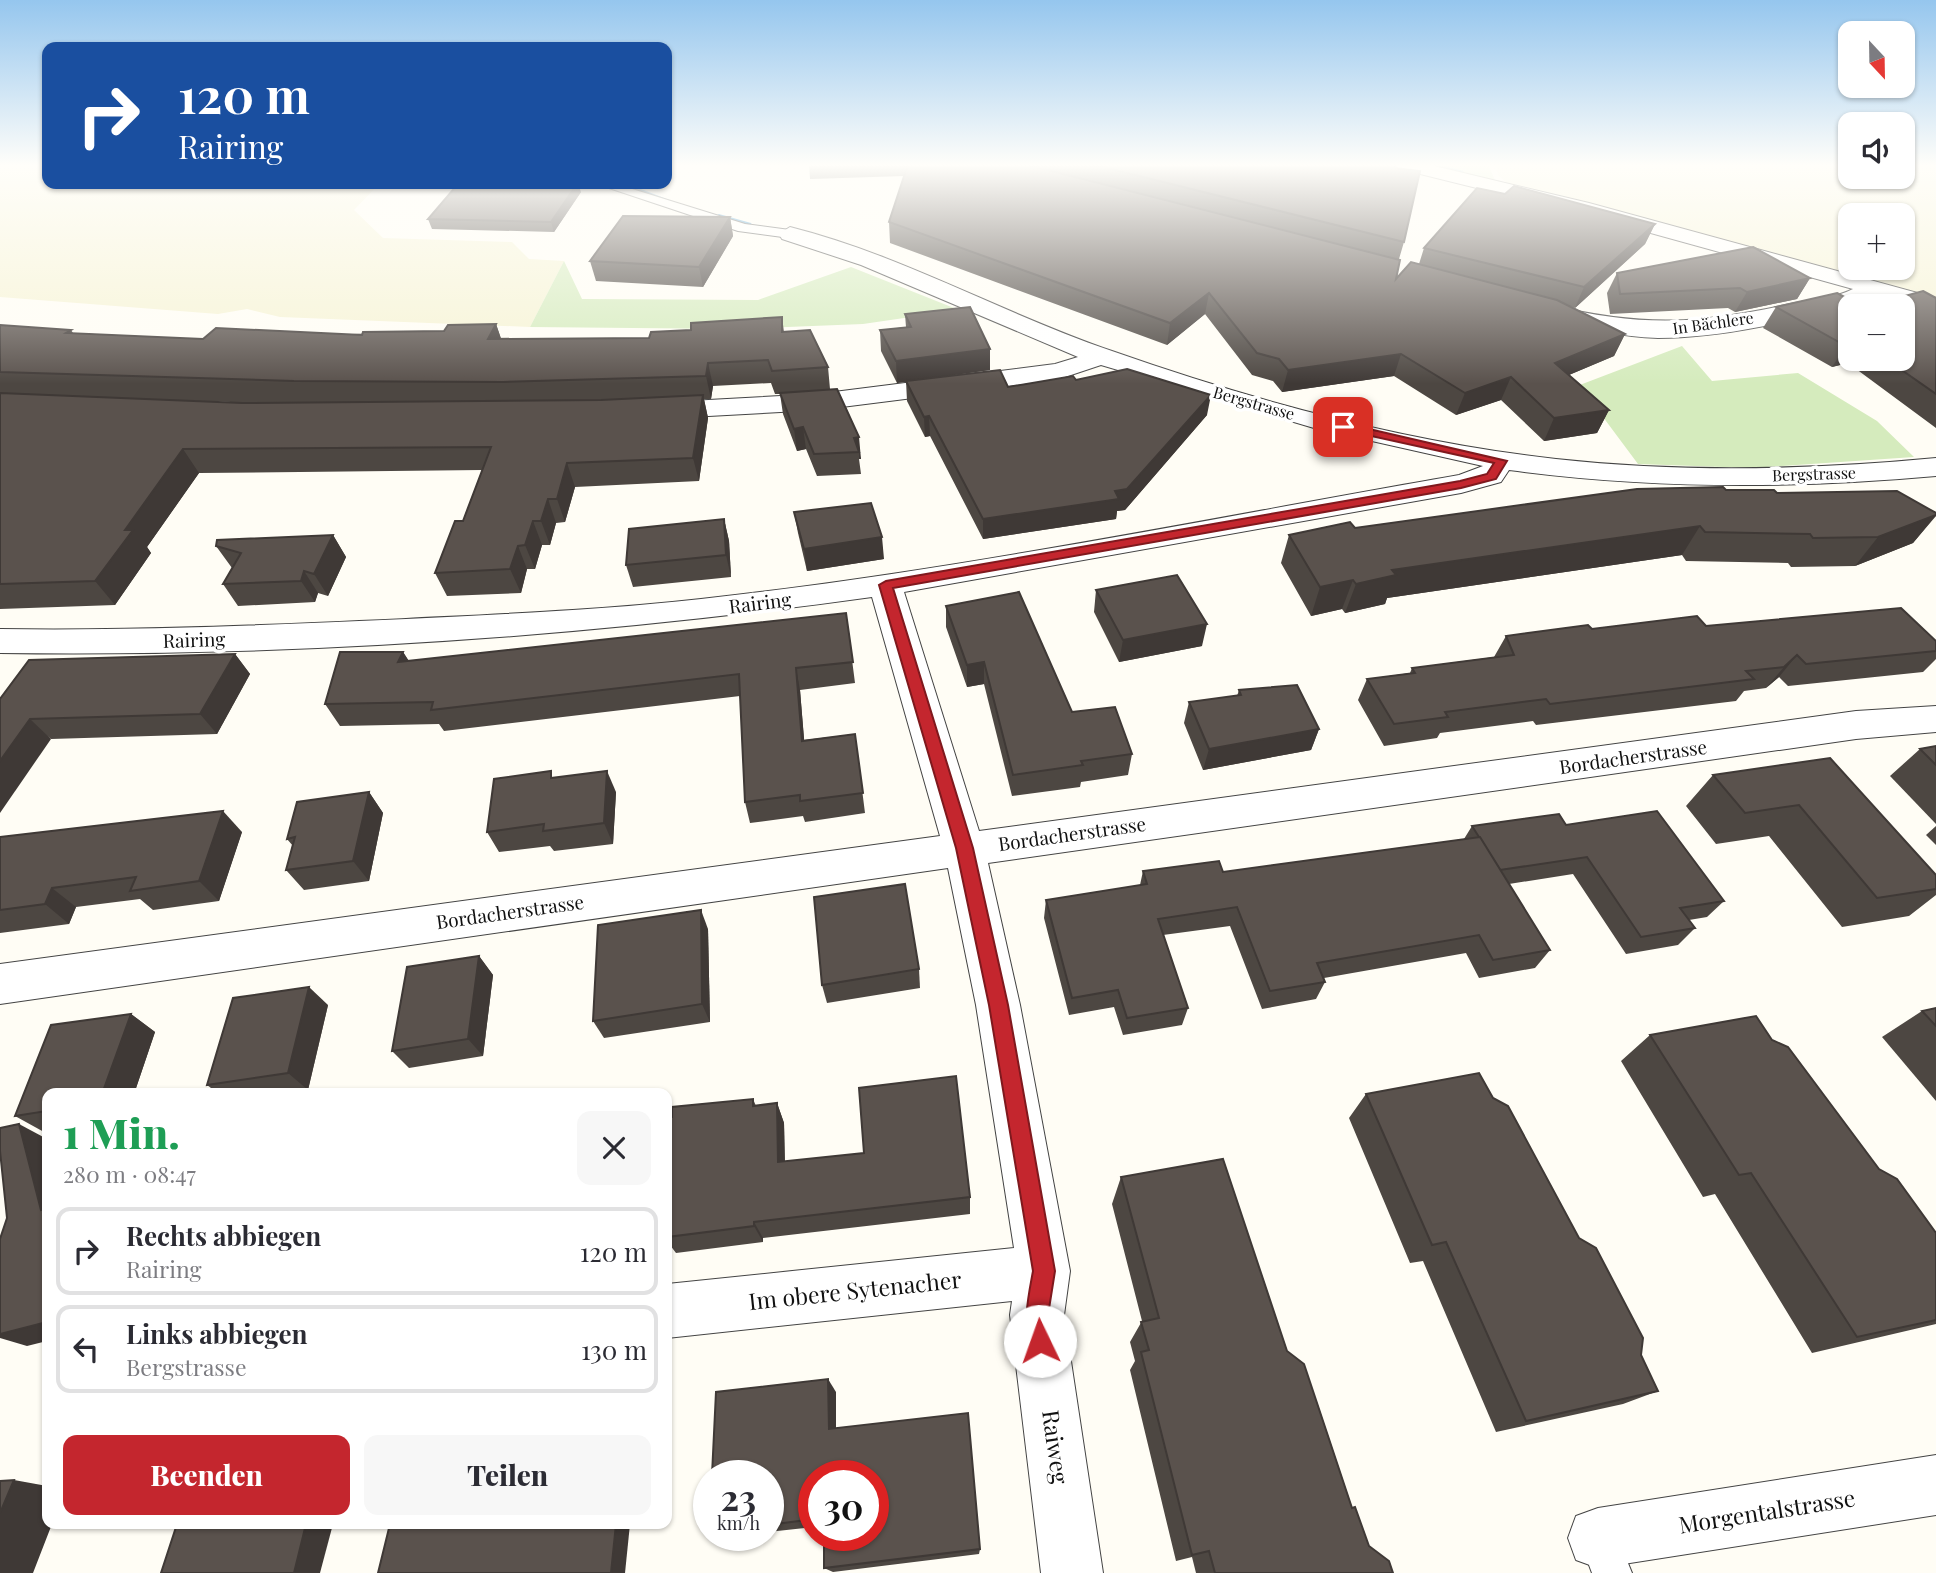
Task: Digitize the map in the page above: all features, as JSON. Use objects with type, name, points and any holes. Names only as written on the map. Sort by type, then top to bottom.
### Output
[{"type":"street","name":"Bergstrasse","points":[[801,237],[873,260],[1098,356],[1318,421],[1501,461],[1635,474],[1795,477],[1936,467]]},
{"type":"street","points":[[1693,237],[1936,305]]},
{"type":"street","name":"In Bächlere","points":[[1535,308],[1634,328],[1671,330],[1857,298],[1871,286]]},
{"type":"street","points":[[622,412],[818,402],[1056,372],[1082,365],[1098,356]]},
{"type":"street","name":"Rairing","points":[[0,641],[134,643],[576,621],[762,603],[886,585],[1461,484],[1492,476],[1501,461]]},
{"type":"street","name":"Raiweg","points":[[886,585],[964,848],[998,1005],[1044,1271],[1037,1315],[1072,1573]]},
{"type":"street","name":"Bordacherstrasse","points":[[0,984],[1856,725],[1936,719]]},
{"type":"street","name":"Im obere Sytenacher","points":[[672,1310],[1044,1271]]},
{"type":"street","name":"Morgentalstrasse","points":[[1605,1556],[1936,1485]]},
{"type":"shaded area","points":[[0,237],[382,237],[512,242],[529,259],[564,261],[530,327],[280,317],[247,309],[218,314],[0,297]]},
{"type":"shaded area","points":[[1697,237],[1838,237],[1838,277]]},
{"type":"shaded area","points":[[1915,237],[1936,237],[1936,305],[1915,299],[1915,294],[1897,294],[1848,280],[1915,280]]},
{"type":"green space","points":[[564,261],[582,299],[758,300],[851,267],[959,310],[863,324],[737,329],[530,327]]},
{"type":"green space","points":[[1682,346],[1712,381],[1798,373],[1877,421],[1914,457],[1752,468],[1638,464],[1603,417],[1564,391]]},
{"type":"building","points":[[607,237],[717,237],[699,267],[590,261]]},
{"type":"building","points":[[932,237],[1312,237],[1400,260],[1396,279],[1411,262],[1557,300],[1625,334],[1555,363],[1609,410],[1554,418],[1511,377],[1465,393],[1401,354],[1288,370],[1279,359],[1257,353],[1209,293],[1170,323]]},
{"type":"building","points":[[1386,237],[1405,237],[1404,242]]},
{"type":"building","points":[[1433,237],[1640,237],[1584,287],[1424,248]]},
{"type":"building","points":[[1753,247],[1810,278],[1747,292],[1740,288],[1620,294],[1617,273]]},
{"type":"building","points":[[1923,291],[1936,298],[1936,394],[1903,371],[1915,371],[1915,294],[1912,294]]},
{"type":"building","points":[[1839,294],[1838,342],[1776,307]]},
{"type":"building","points":[[970,307],[990,349],[896,361],[880,330],[911,327],[905,314]]},
{"type":"building","points":[[782,317],[782,332],[810,330],[828,367],[772,371],[768,360],[708,363],[706,376],[503,382],[294,381],[0,372],[0,325],[71,330],[66,333],[203,339],[216,328],[362,335],[363,332],[444,331],[448,325],[496,324],[488,339],[649,338],[651,332],[691,330],[691,323]]},
{"type":"building","points":[[1127,369],[1211,395],[1127,489],[1115,491],[1119,499],[983,519],[929,416],[924,417],[906,381],[1000,370],[1008,387],[1073,376],[1076,380]]},
{"type":"building","points":[[837,389],[859,437],[854,438],[859,452],[814,454],[803,427],[794,429],[780,393]]},
{"type":"building","points":[[0,393],[242,403],[601,400],[703,395],[693,458],[567,463],[557,499],[548,499],[541,521],[533,521],[525,545],[518,546],[510,569],[435,573],[455,521],[463,521],[491,447],[183,449],[125,530],[133,530],[95,581],[0,584]]},
{"type":"building","points":[[1723,487],[1726,490],[1774,490],[1777,493],[1897,491],[1936,515],[1878,537],[1813,538],[1810,534],[1705,532],[1700,526],[1392,570],[1396,575],[1356,584],[1353,580],[1320,587],[1289,535],[1350,522],[1355,528],[1637,489]]},
{"type":"building","points":[[871,503],[882,537],[804,549],[794,512]]},
{"type":"building","points":[[724,519],[726,555],[626,565],[629,529]]},
{"type":"building","points":[[333,535],[314,574],[304,571],[301,581],[223,584],[241,553],[216,546],[217,540]]},
{"type":"building","points":[[1177,575],[1207,624],[1123,640],[1096,590]]},
{"type":"building","points":[[1019,592],[1072,712],[1115,707],[1132,754],[1081,761],[1083,765],[1013,775],[984,662],[967,665],[946,606]]},
{"type":"building","points":[[1901,608],[1936,641],[1936,651],[1806,664],[1797,655],[1784,667],[1746,671],[1754,679],[1550,704],[1546,699],[1445,712],[1448,717],[1394,724],[1367,679],[1415,673],[1412,668],[1514,655],[1506,636],[1588,625],[1592,629],[1697,616],[1706,626]]},
{"type":"building","points":[[846,613],[853,662],[796,668],[802,741],[855,734],[863,793],[800,801],[800,795],[745,802],[739,674],[431,710],[433,702],[325,704],[340,652],[403,652],[398,662]]},
{"type":"building","points":[[235,654],[200,714],[30,719],[0,761],[0,699],[29,660]]},
{"type":"building","points":[[1297,685],[1319,729],[1209,749],[1189,702],[1241,695],[1239,690]]},
{"type":"building","points":[[1936,746],[1936,765],[1920,749]]},
{"type":"building","points":[[1830,758],[1936,875],[1936,889],[1877,898],[1799,805],[1745,813],[1713,775]]},
{"type":"building","points":[[551,771],[551,778],[607,771],[604,823],[543,831],[544,824],[487,832],[494,779]]},
{"type":"building","points":[[369,792],[353,861],[286,870],[295,837],[287,839],[297,802]]},
{"type":"building","points":[[223,811],[199,881],[130,891],[136,877],[52,888],[45,904],[0,910],[0,837]]},
{"type":"building","points":[[1657,811],[1724,901],[1680,908],[1695,928],[1641,937],[1587,857],[1500,870],[1472,826],[1559,814],[1566,825]]},
{"type":"building","points":[[1480,837],[1550,950],[1493,960],[1479,935],[1317,963],[1325,982],[1270,991],[1237,907],[1158,919],[1188,1008],[1127,1018],[1118,990],[1072,998],[1046,900],[1147,884],[1143,871],[1219,861],[1223,872]]},
{"type":"building","points":[[905,884],[919,969],[822,985],[814,897]]},
{"type":"building","points":[[701,910],[702,1004],[593,1021],[598,925]]},
{"type":"building","points":[[479,956],[468,1039],[392,1051],[407,967]]},
{"type":"building","points":[[309,987],[288,1073],[207,1085],[233,998]]},
{"type":"building","points":[[1936,1008],[1936,1026],[1922,1011]]},
{"type":"building","points":[[131,1014],[104,1088],[42,1088],[42,1112],[15,1116],[51,1025]]},
{"type":"building","points":[[1756,1016],[1772,1040],[1788,1047],[1879,1169],[1897,1179],[1936,1233],[1936,1320],[1857,1337],[1751,1173],[1739,1175],[1650,1035]]},
{"type":"building","points":[[1479,1073],[1493,1098],[1508,1106],[1579,1238],[1596,1248],[1643,1338],[1641,1355],[1658,1391],[1526,1421],[1446,1242],[1432,1245],[1366,1094]]},
{"type":"building","points":[[956,1076],[970,1197],[754,1222],[754,1226],[672,1236],[672,1107],[753,1099],[753,1106],[777,1103],[778,1162],[864,1153],[859,1088]]},
{"type":"building","points":[[19,1124],[42,1210],[42,1323],[0,1334],[0,1239],[7,1218],[0,1128]]},
{"type":"building","points":[[1223,1159],[1287,1351],[1304,1364],[1352,1508],[1355,1507],[1369,1546],[1389,1561],[1393,1573],[1215,1573],[1209,1551],[1192,1555],[1141,1352],[1149,1350],[1141,1322],[1159,1318],[1121,1177]]},
{"type":"building","points":[[828,1379],[829,1429],[968,1413],[980,1549],[824,1568],[824,1551],[889,1551],[889,1460],[798,1460],[798,1521],[784,1523],[784,1460],[713,1460],[716,1392]]},
{"type":"building","points":[[14,1480],[0,1513],[0,1481]]},
{"type":"building","points":[[175,1529],[305,1529],[294,1573],[161,1573]]},
{"type":"building","points":[[389,1529],[615,1529],[611,1573],[378,1573]]},
{"type":"route","points":[[1040,1341],[1037,1315],[1044,1271],[998,1005],[964,848],[886,585],[1476,481],[1492,476],[1501,461],[1343,427]]}]
